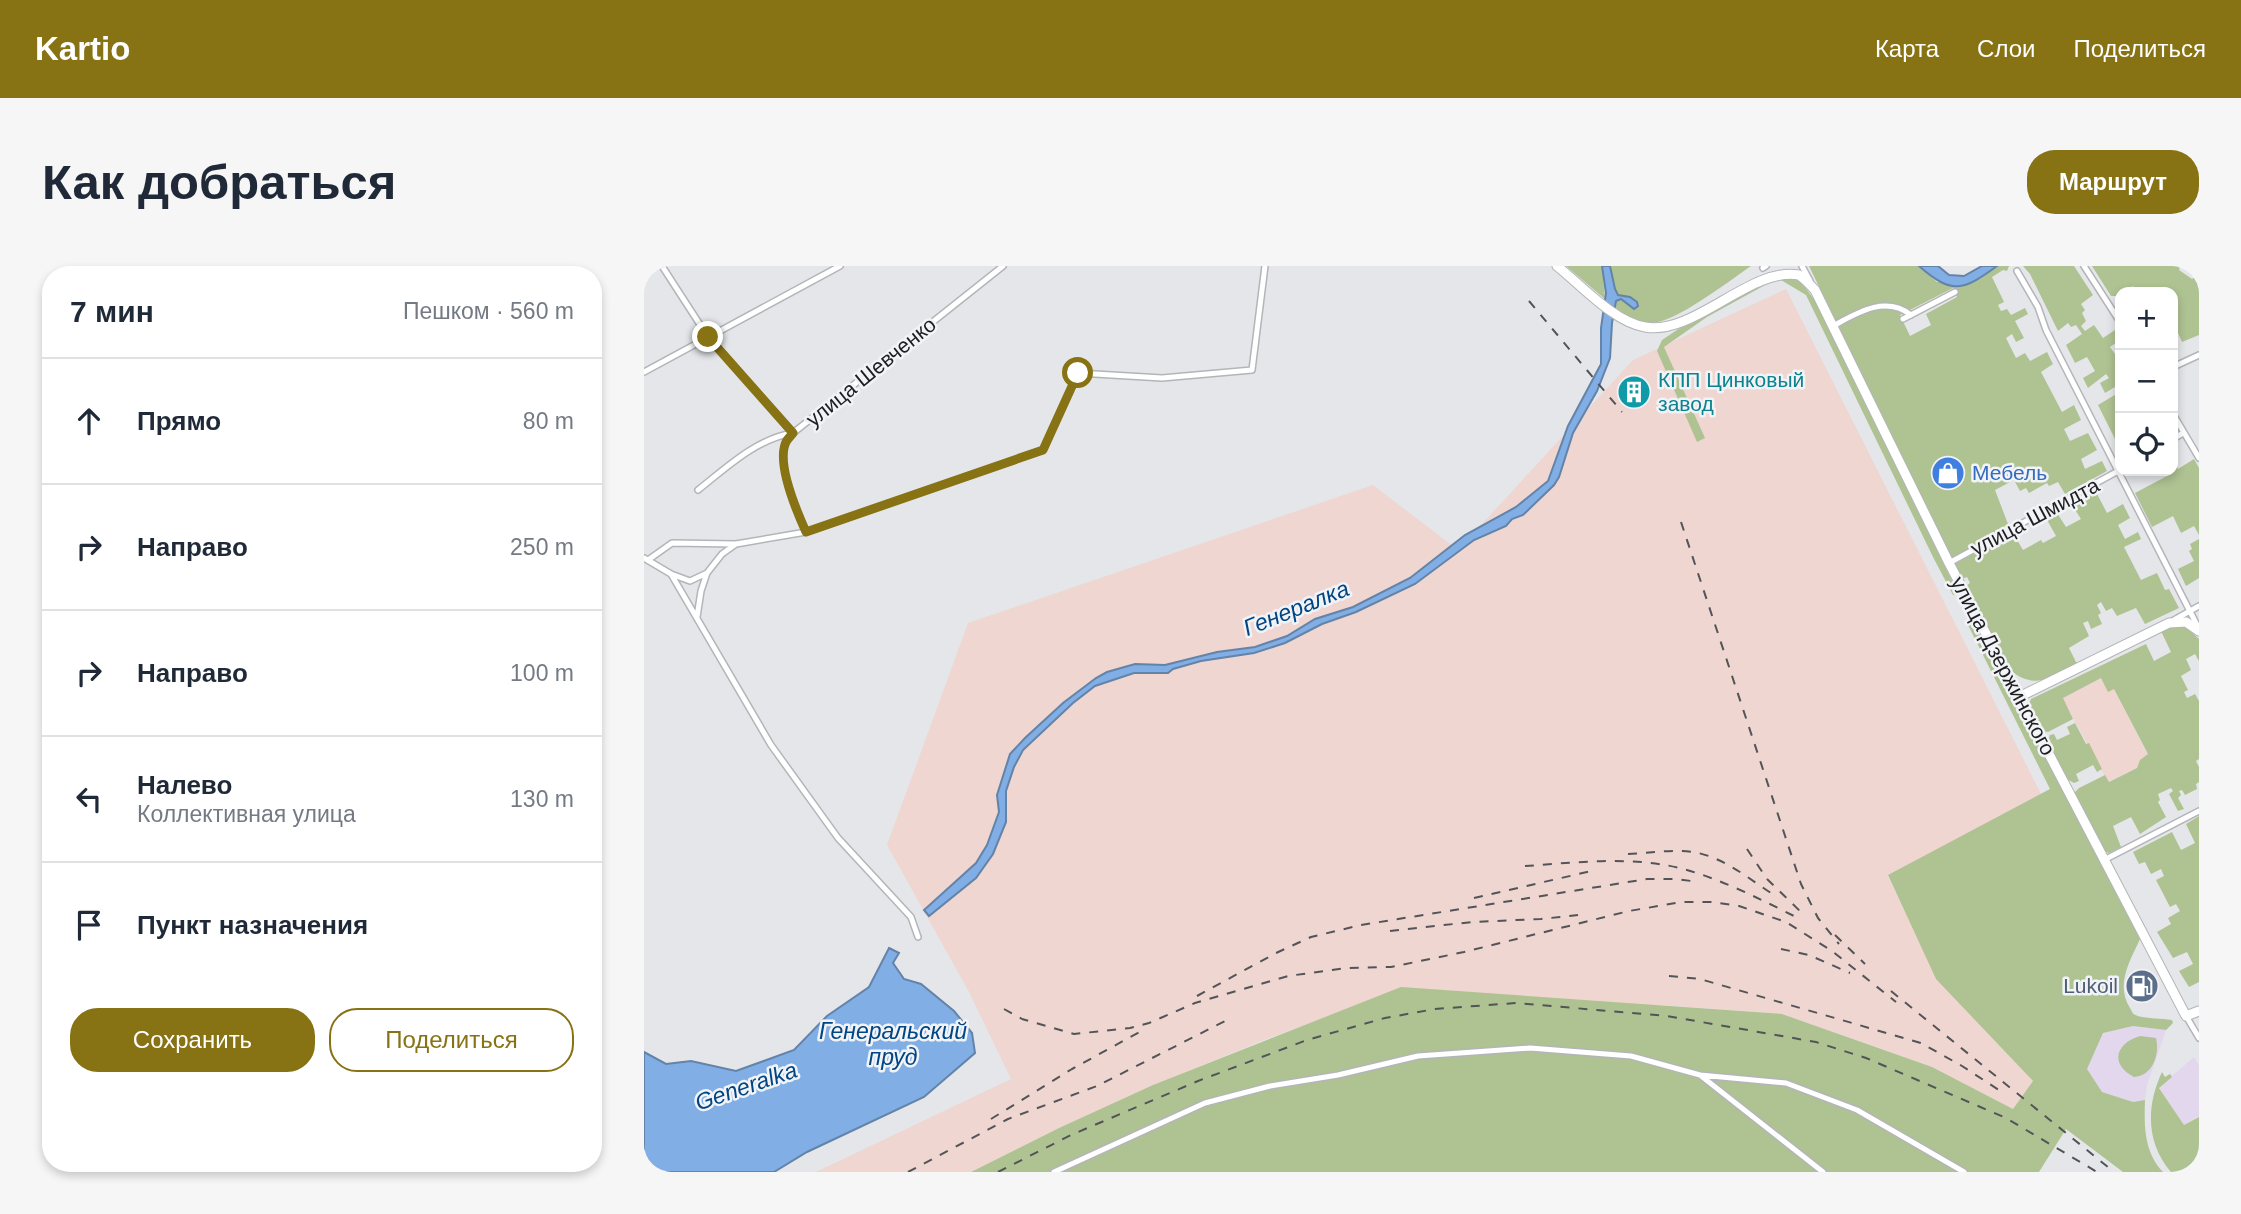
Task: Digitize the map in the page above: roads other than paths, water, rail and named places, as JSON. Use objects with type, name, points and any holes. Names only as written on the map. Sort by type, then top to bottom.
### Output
[{"type":"main road","points":[[1557,266],[1621,318],[1645,327],[1670,324],[1765,267],[1783,267],[1798,274],[1815,290]]},
{"type":"main road","name":"улица Дзержинского","points":[[1815,290],[1949,563],[2186,1016]]},
{"type":"main road","points":[[2019,697],[2169,623],[2186,622],[2199,630]]},
{"type":"main road","points":[[2186,1016],[2199,1011]]},
{"type":"street","points":[[662,266],[708,337],[793,433],[786,442],[784,460],[791,494],[806,532]]},
{"type":"street","points":[[644,372],[840,266]]},
{"type":"street","name":"улица Шевченко","points":[[698,490],[746,453],[776,436],[793,433],[1003,266]]},
{"type":"street","points":[[707,573],[690,581],[671,575],[646,559],[672,543],[736,544],[806,532],[1043,450],[1078,373],[1162,378],[1252,370],[1265,266]]},
{"type":"street","points":[[1802,266],[1815,290]]},
{"type":"street","points":[[2084,266],[2115,314]]},
{"type":"street","points":[[2017,271],[2038,307],[2046,330],[2115,463]]},
{"type":"street","points":[[1903,319],[1955,292]]},
{"type":"street","points":[[1833,326],[1871,307],[1884,306],[1906,311],[1911,315]]},
{"type":"street","points":[[2178,365],[2199,355]]},
{"type":"street","points":[[2178,424],[2199,458]]},
{"type":"street","points":[[2178,436],[2183,433]]},
{"type":"street","name":"улица Шмидта","points":[[1949,563],[2115,473]]},
{"type":"street","points":[[2122,476],[2199,630]]},
{"type":"street","points":[[697,617],[707,573],[723,554],[736,544]]},
{"type":"street","points":[[671,575],[771,745],[805,795],[838,838],[911,917],[918,937]]},
{"type":"street","points":[[2169,623],[2199,606]]},
{"type":"street","points":[[2104,860],[2199,811]]},
{"type":"street","name":"улица Дзержинского","points":[[2186,1016],[2199,1038]]},
{"type":"street","points":[[1054,1172],[1205,1103],[1270,1086],[1338,1075],[1418,1056],[1530,1048],[1631,1056],[1700,1075],[1786,1083],[1857,1110],[1964,1172]]},
{"type":"street","points":[[1700,1075],[1823,1172]]},
{"type":"water","name":"Генералка","points":[[1602,266],[1610,266],[1618,295],[1630,297],[1638,306],[1634,309],[1621,299],[1616,301],[1610,358],[1597,391],[1573,433],[1559,477],[1523,515],[1474,540],[1415,584],[1285,643],[1254,653],[1201,661],[1168,673],[1134,673],[1095,686],[1023,750],[1006,791],[1006,822],[993,854],[976,878],[929,916],[924,910],[976,863],[987,845],[999,812],[997,795],[1010,754],[1063,703],[1096,678],[1135,664],[1165,665],[1217,652],[1255,647],[1287,636],[1315,619],[1353,607],[1410,578],[1465,535],[1516,507],[1548,481],[1568,426],[1601,364],[1601,328],[1606,293]]},
{"type":"water","points":[[1919,266],[1938,266],[1949,275],[1964,276],[1982,266],[1997,266],[1975,281],[1958,286],[1940,282]]},
{"type":"water","name":"Генеральский пруд","points":[[889,948],[899,953],[893,963],[904,979],[921,984],[954,1011],[972,1033],[975,1053],[924,1097],[807,1152],[774,1172],[644,1172],[644,1052],[666,1064],[691,1061],[736,1071],[794,1050],[827,1016],[869,987]]},
{"type":"railway","points":[[1529,301],[1622,412]]},
{"type":"railway","points":[[1681,522],[1801,884],[1818,918],[1839,944]]},
{"type":"railway","points":[[1747,849],[1767,879],[1804,915]]},
{"type":"railway","points":[[1628,854],[1677,851],[1704,855],[1736,869],[1774,895]]},
{"type":"railway","points":[[1525,866],[1612,861],[1665,865],[1714,879],[1794,916]]},
{"type":"railway","points":[[1474,898],[1596,870]]},
{"type":"railway","points":[[1197,996],[1311,937],[1361,925],[1647,879],[1699,882]]},
{"type":"railway","points":[[1004,1009],[1022,1019],[1074,1034],[1130,1028],[1149,1023],[1195,1003],[1288,976],[1347,968],[1391,967],[1464,952],[1629,911],[1682,902],[1739,906],[1786,922],[1832,951],[1896,1002]]},
{"type":"railway","points":[[1390,931],[1578,915]]},
{"type":"railway","points":[[1835,935],[1865,964]]},
{"type":"railway","points":[[1781,949],[1809,955],[1850,973]]},
{"type":"railway","points":[[1669,976],[1700,979],[1921,1043],[2005,1094]]},
{"type":"railway","points":[[1891,991],[2114,1172]]},
{"type":"railway","points":[[998,1172],[1071,1135],[1198,1081],[1307,1040],[1385,1018],[1435,1009],[1516,1003],[1667,1016],[1816,1042],[1866,1058],[2006,1118],[2097,1172]]},
{"type":"railway","points":[[908,1172],[1008,1119],[1097,1086],[1231,1018]]},
{"type":"railway","points":[[991,1119],[1072,1069],[1145,1029]]},
{"type":"place","name":"КПП Цинковый завод","points":[[1634,392]]},
{"type":"place","name":"Мебель","points":[[1948,473]]},
{"type":"place","name":"Lukoil","points":[[2142,986]]},
{"type":"water label","name":"Generalka","points":[[746,1086]]}]
